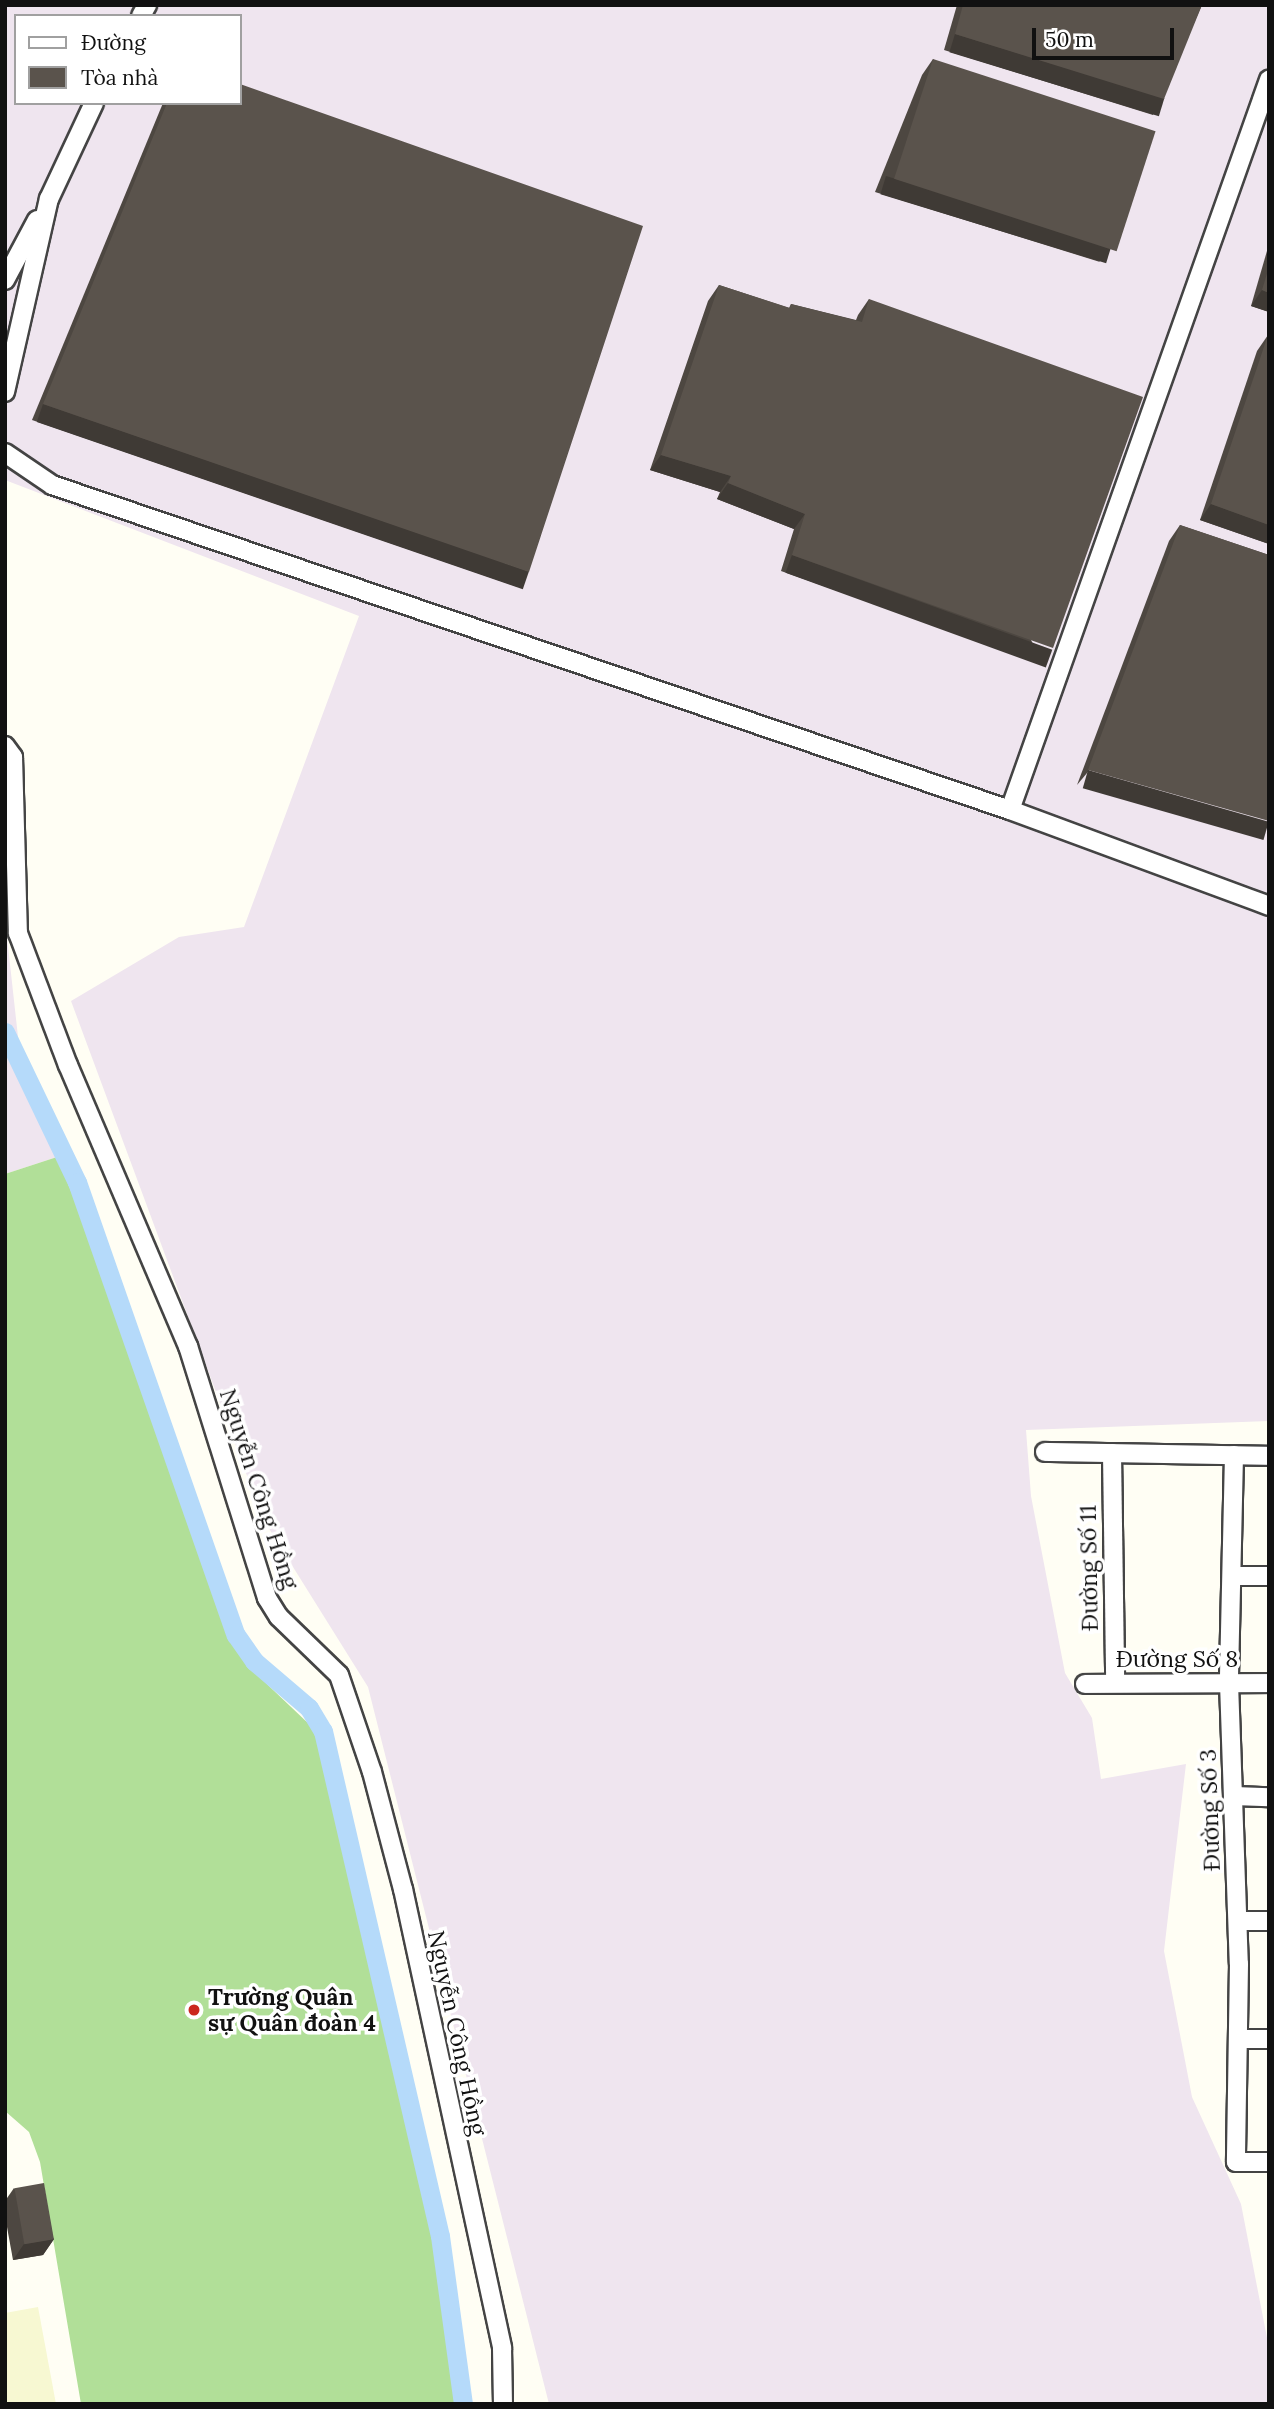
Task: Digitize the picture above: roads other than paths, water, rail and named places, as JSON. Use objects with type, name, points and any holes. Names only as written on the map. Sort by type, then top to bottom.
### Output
[{"type":"street","points":[[1010,810],[1269,80]]},
{"type":"street","points":[[5,280],[49,199],[93,105]]},
{"type":"street","points":[[5,392],[49,199]]},
{"type":"street","points":[[5,453],[52,485],[1010,810],[1269,906]]},
{"type":"street","name":"Nguyễn Công Hồng","points":[[5,746],[13,758],[18,933],[68,1065],[188,1346],[267,1598],[279,1617],[339,1675],[372,1772],[403,1889],[502,2348],[503,2404]]},
{"type":"street","points":[[1045,1452],[1269,1456]]},
{"type":"street","name":"Đường Số 11","points":[[1112,1453],[1115,1682]]},
{"type":"street","name":"Đường Số 3","points":[[1234,1455],[1230,1683],[1238,1921],[1237,2162],[1269,2162]]},
{"type":"street","points":[[1232,1576],[1269,1576]]},
{"type":"street","name":"Đường Số 8","points":[[1085,1684],[1269,1683]]},
{"type":"street","points":[[1234,1796],[1269,1797]]},
{"type":"street","points":[[1238,1921],[1269,1921]]},
{"type":"street","points":[[1238,2039],[1269,2039]]},
{"type":"waterway","points":[[5,1032],[77,1182],[236,1635],[254,1661],[309,1708],[323,1731],[440,2236],[463,2404]]},
{"type":"place","name":"Trường Quân sự Quân đoàn 4","points":[[194,2010]]}]
